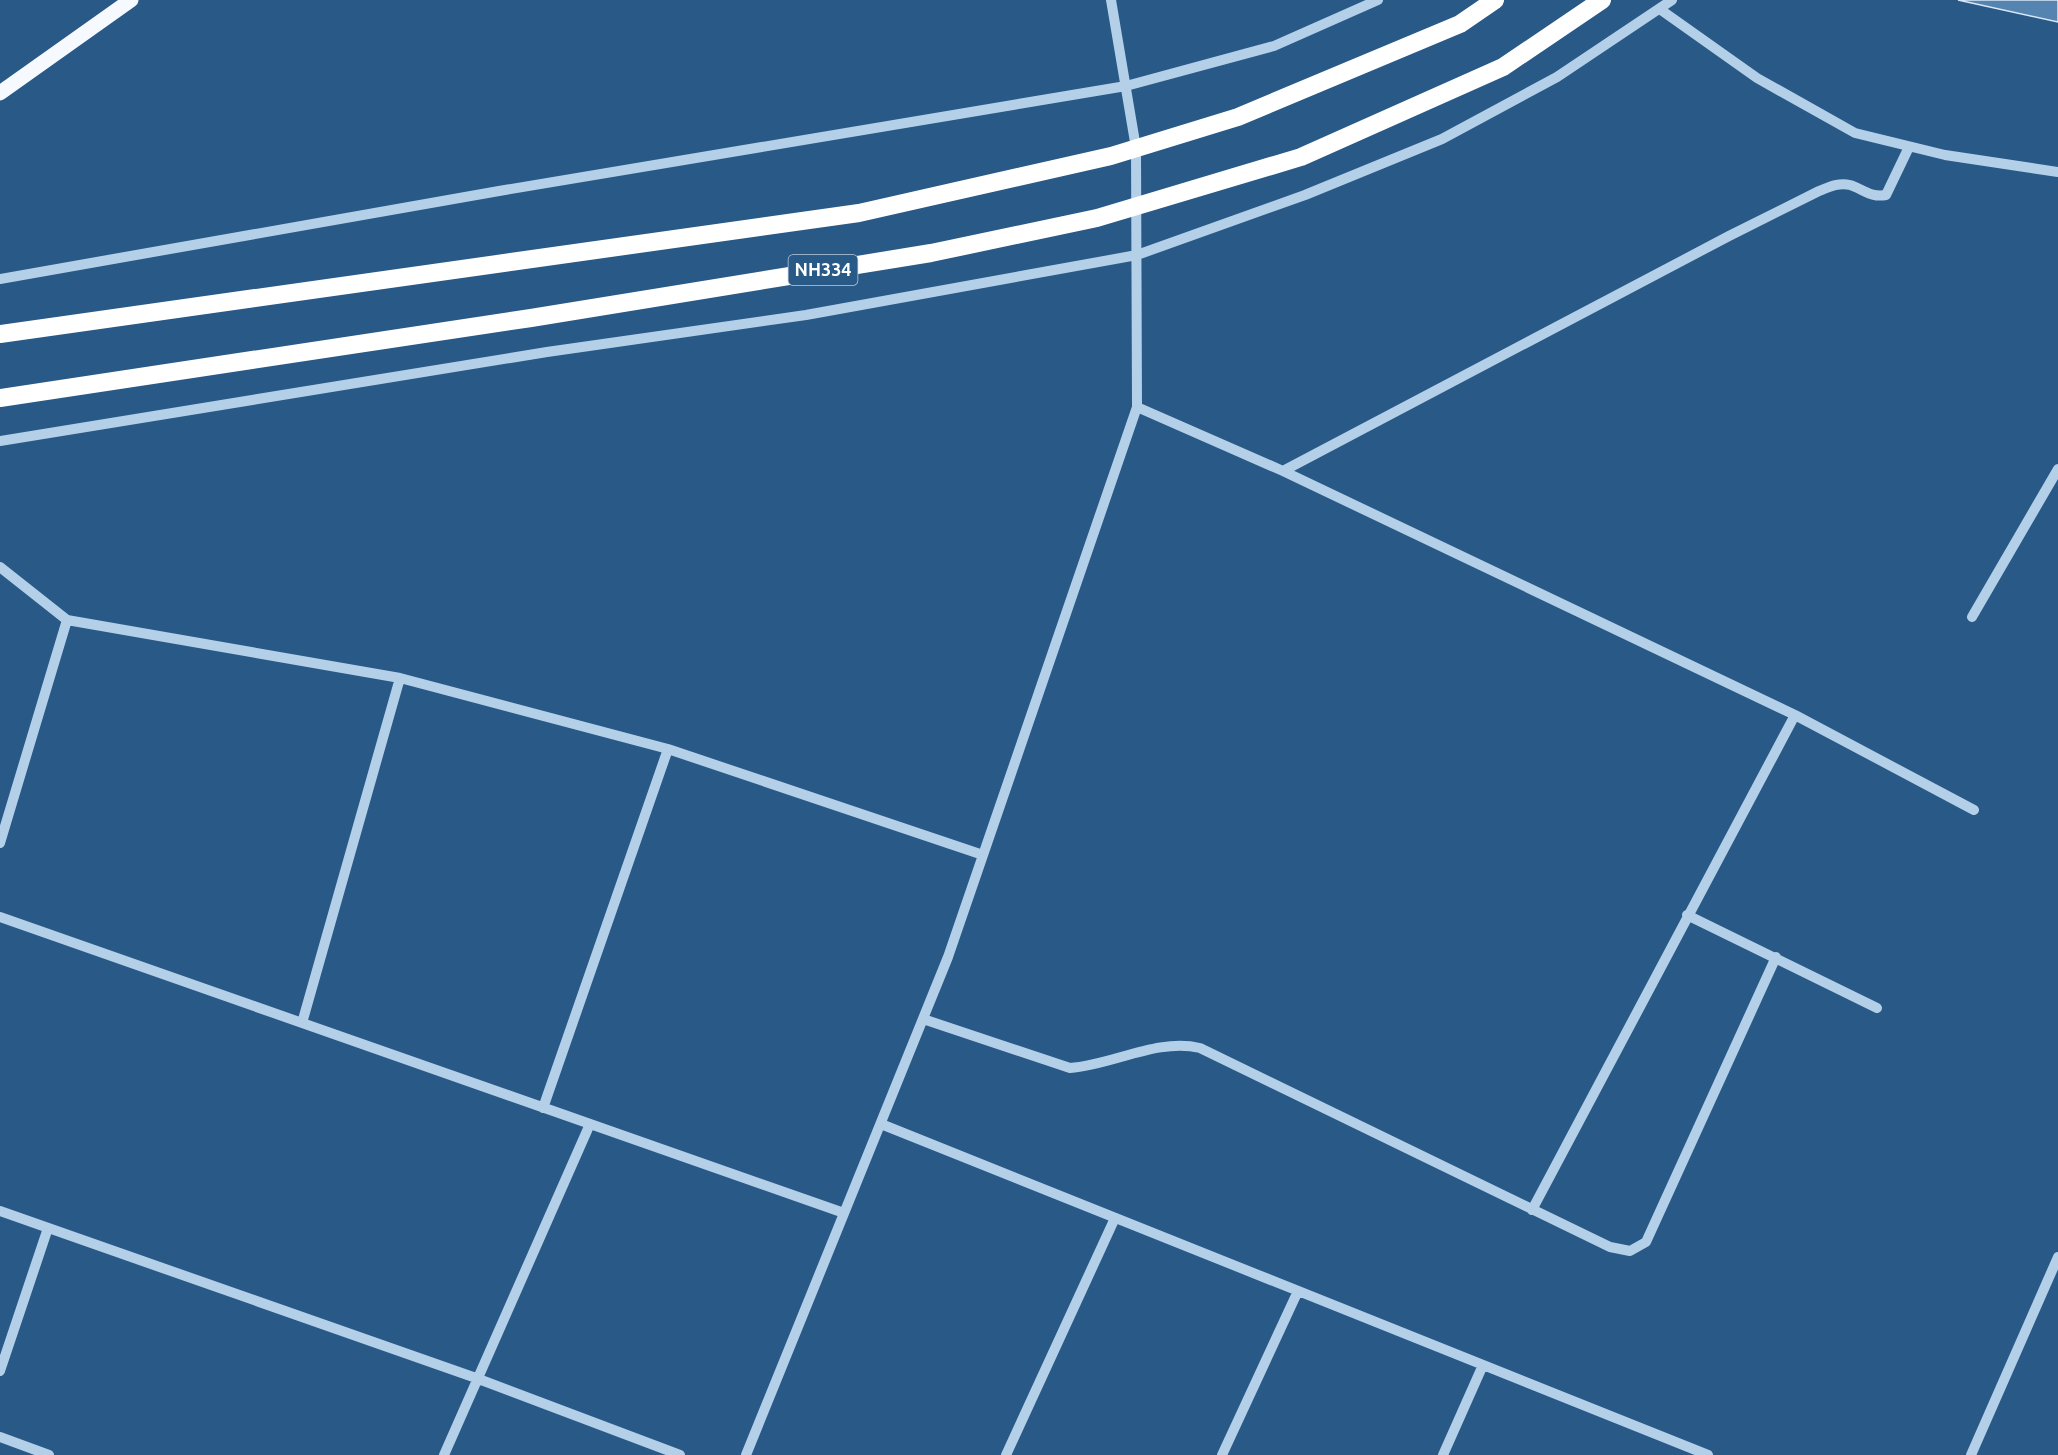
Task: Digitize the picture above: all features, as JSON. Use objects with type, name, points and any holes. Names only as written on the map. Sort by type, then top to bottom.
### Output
[{"type":"highway","points":[[0,333],[859,213],[1111,156],[1249,113],[1460,24],[1495,0]]},
{"type":"highway","name":"NH334","points":[[0,398],[531,318],[896,258],[1097,218],[1301,157],[1503,67],[1602,0]]},
{"type":"main road","points":[[0,93],[131,0]]},
{"type":"street","points":[[746,1455],[948,957],[1137,407],[1136,148],[1112,0]]},
{"type":"street","points":[[0,279],[499,191],[1126,86],[1274,46],[1378,0]]},
{"type":"street","points":[[0,441],[535,354],[806,315],[1137,255],[1305,195],[1442,139],[1557,77],[1672,0]]},
{"type":"street","points":[[1661,9],[1757,78],[1855,133],[1945,155],[2058,172]]},
{"type":"street","points":[[1283,471],[1817,192],[1832,186],[1849,185],[1874,196],[1886,195],[1909,147]]},
{"type":"street","points":[[1137,407],[1283,471],[1795,715],[1974,810]]},
{"type":"street","points":[[1972,617],[2058,469]]},
{"type":"street","points":[[0,567],[67,620],[400,678],[668,749],[983,855]]},
{"type":"street","points":[[0,843],[67,620]]},
{"type":"street","points":[[302,1023],[400,678]]},
{"type":"street","points":[[1532,1209],[1795,715]]},
{"type":"street","points":[[543,1108],[668,749]]},
{"type":"street","points":[[1687,915],[1877,1008]]},
{"type":"street","points":[[0,917],[844,1214]]},
{"type":"street","points":[[923,1019],[1070,1068],[1090,1067],[1180,1044],[1200,1048],[1610,1247],[1630,1251],[1646,1242],[1776,957]]},
{"type":"street","points":[[444,1455],[590,1124]]},
{"type":"street","points":[[880,1124],[1705,1455]]},
{"type":"street","points":[[0,1211],[476,1378],[679,1455]]},
{"type":"street","points":[[1006,1455],[1115,1218]]},
{"type":"street","points":[[0,1371],[48,1228]]},
{"type":"street","points":[[1971,1455],[2058,1257]]},
{"type":"street","points":[[1222,1455],[1298,1291]]},
{"type":"street","points":[[1443,1455],[1483,1365]]},
{"type":"street","points":[[0,1437],[50,1455]]},
{"type":"building","points":[[1958,0],[2058,0],[2058,22]]}]
